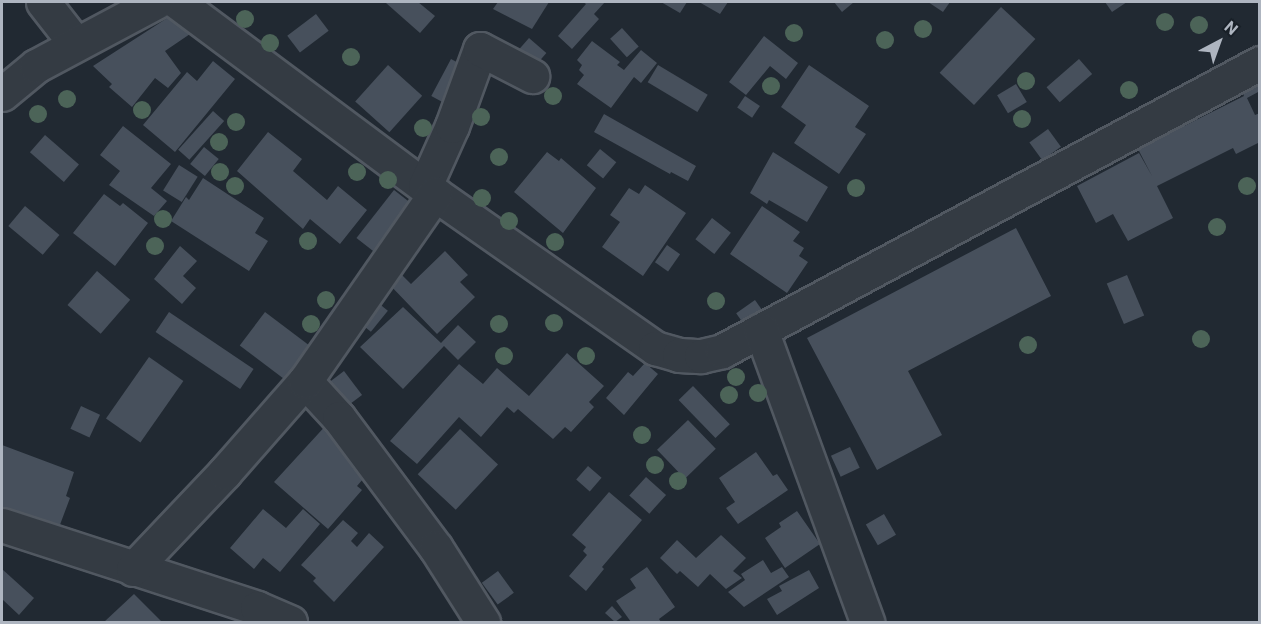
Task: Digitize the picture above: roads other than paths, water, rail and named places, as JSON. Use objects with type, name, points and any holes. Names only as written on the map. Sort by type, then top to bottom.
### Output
[{"type":"street","points":[[43,2],[75,43]]},
{"type":"street","points":[[2,94],[36,66],[75,43],[156,2]]},
{"type":"street","points":[[177,2],[430,190],[655,348],[679,355],[701,356],[722,351],[1260,63]]},
{"type":"street","points":[[133,569],[225,472],[305,381],[430,190],[480,49],[532,76]]},
{"type":"street","points":[[761,330],[867,622]]},
{"type":"street","points":[[305,381],[339,418],[436,548],[483,622]]},
{"type":"street","points":[[2,525],[257,608],[290,622]]}]
